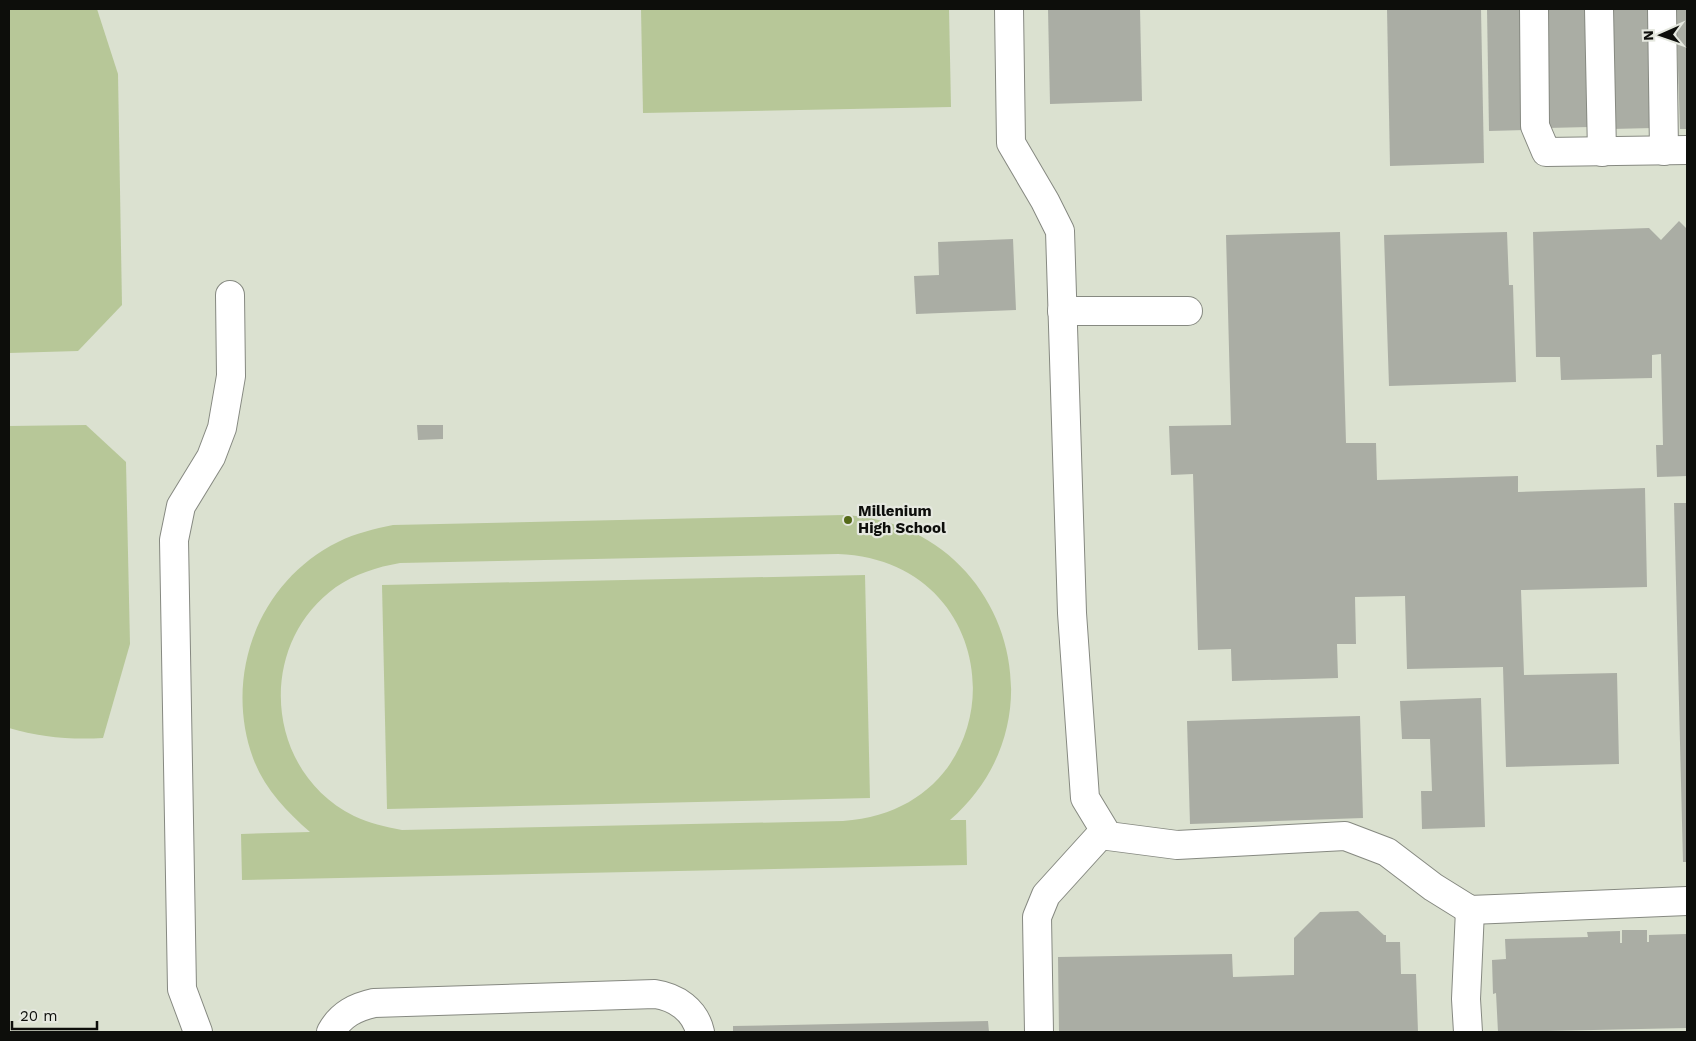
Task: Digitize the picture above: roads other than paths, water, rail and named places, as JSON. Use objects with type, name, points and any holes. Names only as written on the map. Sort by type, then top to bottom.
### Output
[{"type":"lane","points":[[1009,9],[1011,143],[1060,231],[1072,613],[1085,798],[1104,831],[1108,836],[1177,845],[1345,836],[1388,852],[1433,887],[1470,910],[1687,901]]},
{"type":"lane","points":[[1534,9],[1535,126],[1546,152],[1676,150],[1662,9]]},
{"type":"lane","points":[[1599,9],[1602,152]]},
{"type":"lane","points":[[198,1032],[182,990],[174,540],[181,506],[211,457],[222,428],[231,376],[230,295]]},
{"type":"lane","points":[[1062,311],[1188,311]]},
{"type":"lane","points":[[1039,1032],[1037,917],[1046,895],[1104,831]]},
{"type":"lane","points":[[1468,1032],[1466,999],[1470,910]]},
{"type":"lane","points":[[331,1032],[346,1013],[360,1006],[374,1003],[655,994],[670,996],[683,1004],[692,1015],[700,1032]]},
{"type":"place","name":"Millenium High School","points":[[848,520]]}]
